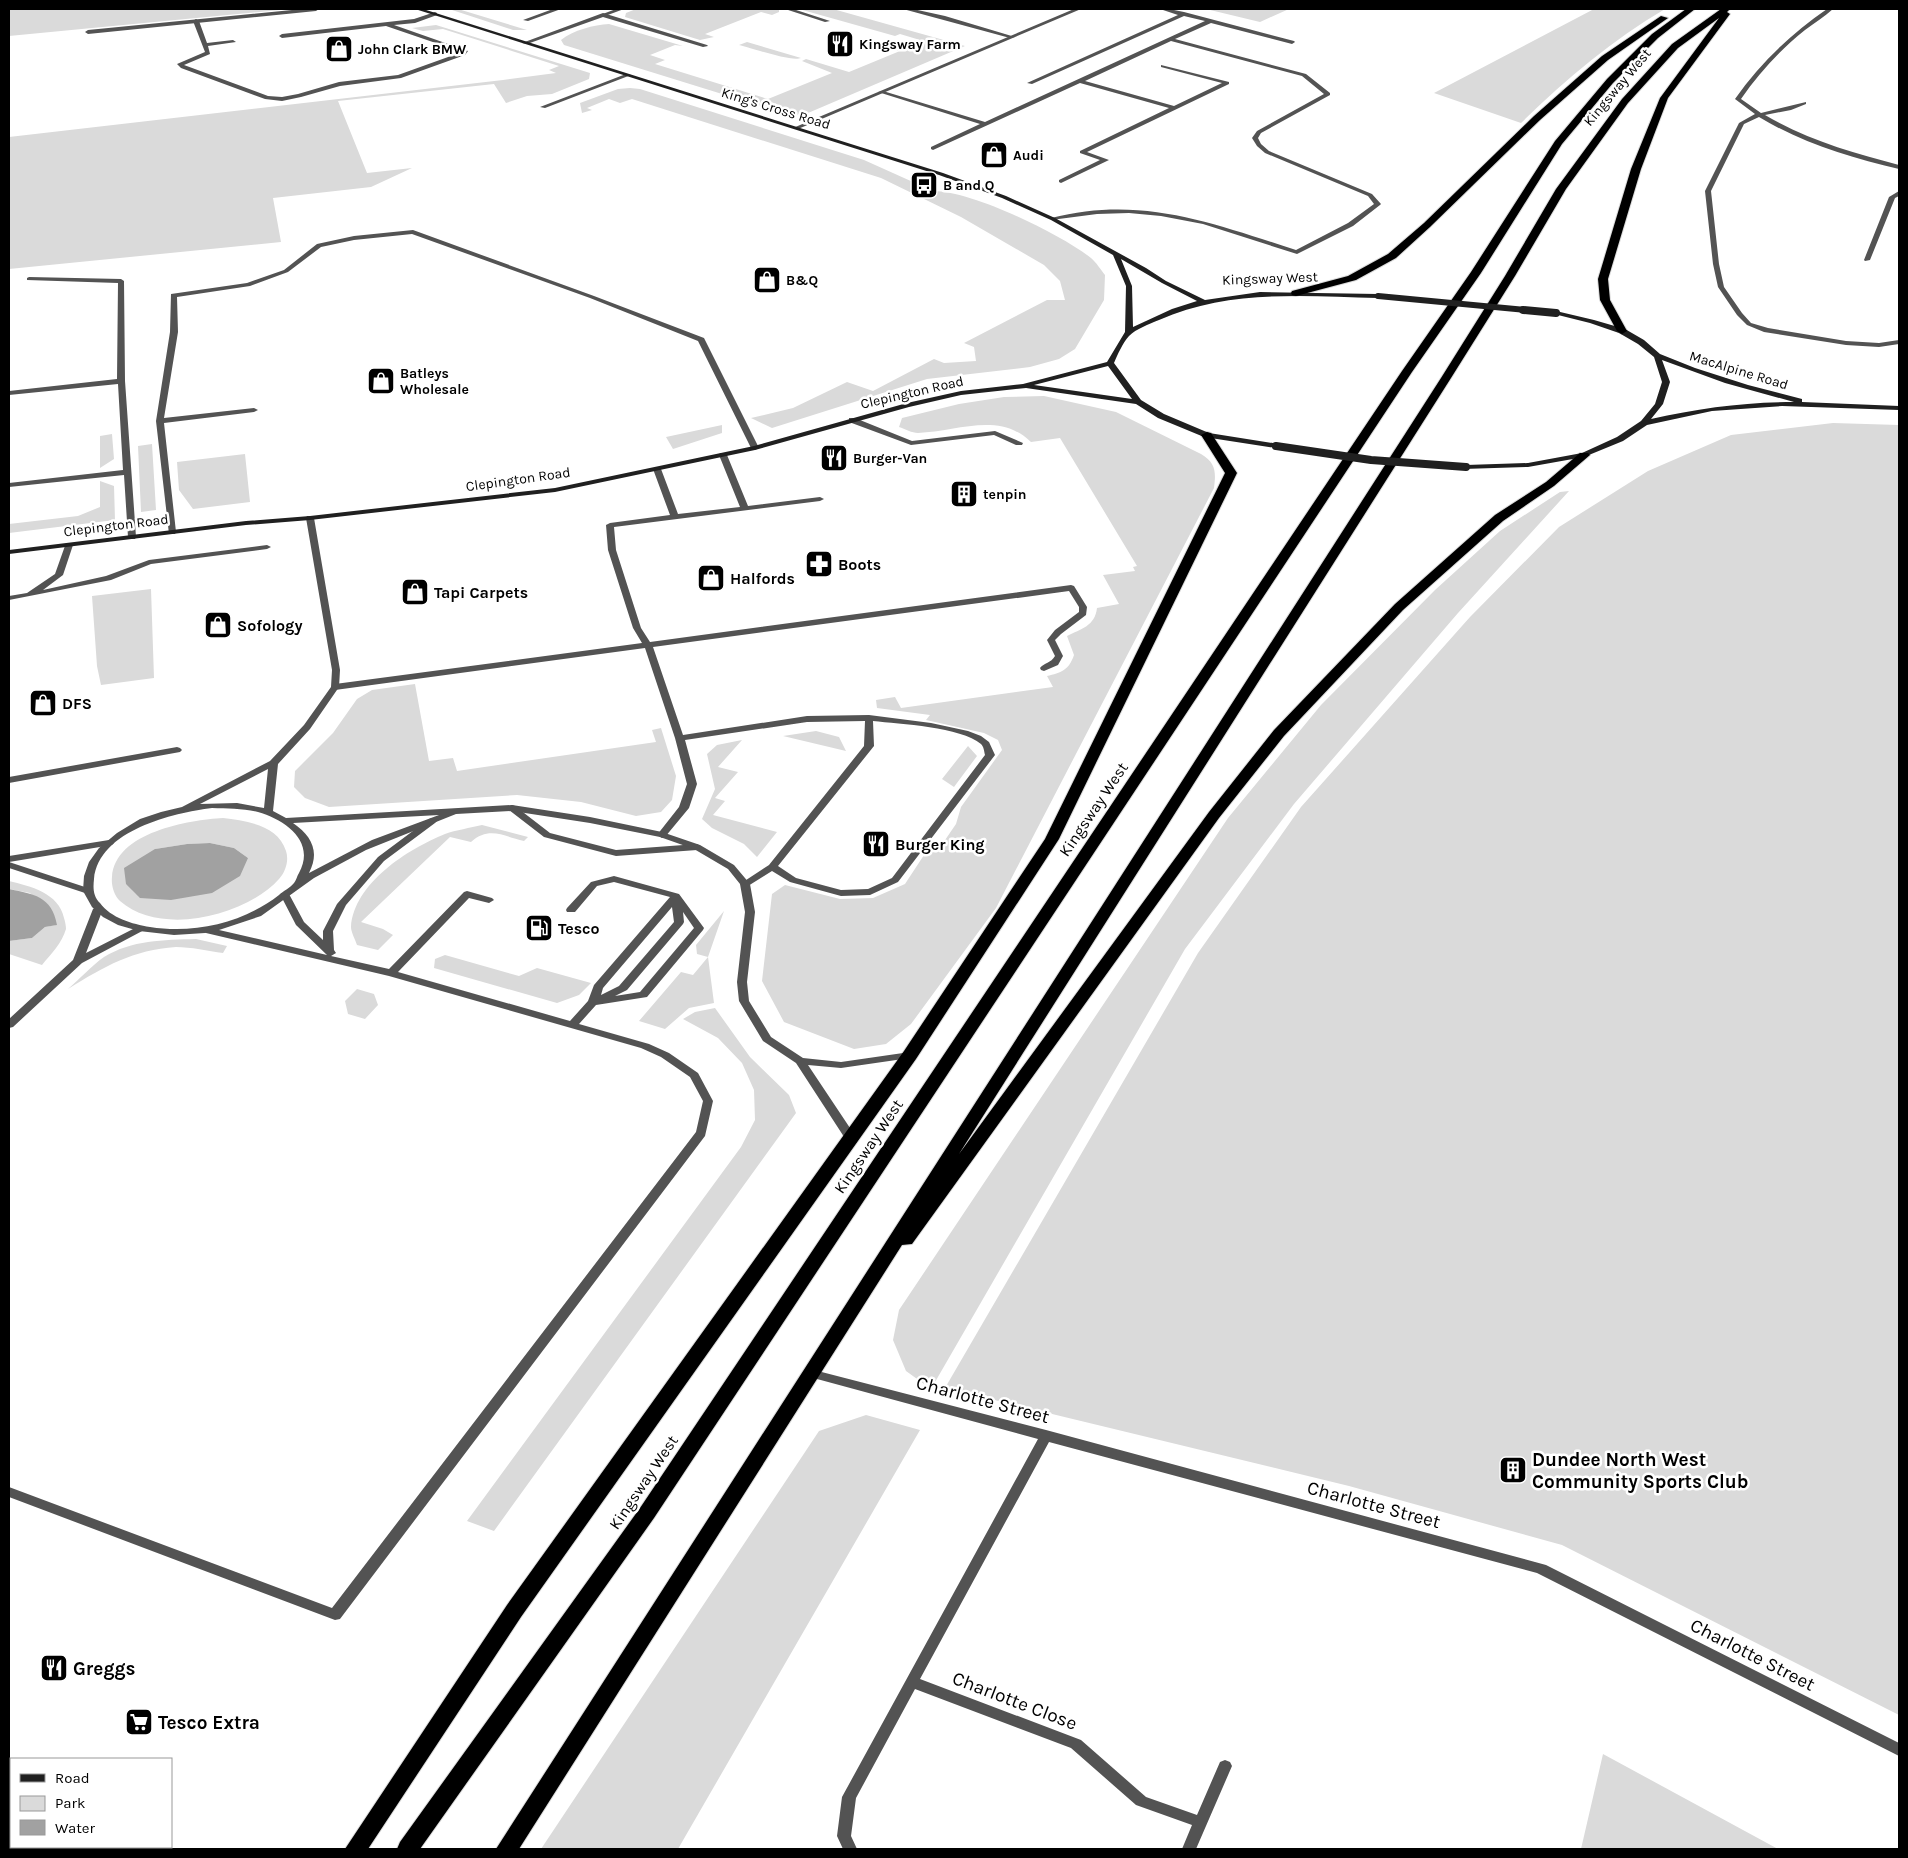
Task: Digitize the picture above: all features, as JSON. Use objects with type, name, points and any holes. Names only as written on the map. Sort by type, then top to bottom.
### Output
[{"type":"highway","points":[[1296,294],[1352,278],[1392,256],[1427,225],[1537,118],[1605,58],[1666,17],[1682,9]]},
{"type":"highway","name":"Kingsway West","points":[[408,1849],[647,1513],[1407,371],[1476,273],[1558,143],[1610,81],[1655,36],[1691,9]]},
{"type":"highway","name":"Kingsway West","points":[[507,1849],[1451,370],[1510,276],[1561,189],[1625,101],[1675,46],[1726,9]]},
{"type":"highway","points":[[1622,331],[1605,300],[1603,279],[1636,169],[1664,98],[1730,9]]},
{"type":"highway","points":[[356,1849],[514,1611],[852,1140],[1052,839],[1222,496],[1231,474],[1220,453],[1207,435]]},
{"type":"highway","points":[[810,1373],[1208,823],[1279,733],[1399,607],[1499,518],[1550,484],[1584,455]]},
{"type":"main road","name":"King's Cross Road","points":[[418,9],[941,174],[1004,197],[1053,219],[1202,301]]},
{"type":"main road","points":[[1116,255],[1129,286],[1129,333]]},
{"type":"main road","name":"Kingsway West","points":[[1110,362],[1129,333],[1164,314],[1202,301],[1225,296],[1296,294],[1378,296],[1556,313],[1592,321],[1622,331],[1641,342],[1657,356]]},
{"type":"main road","points":[[1110,362],[1138,402],[1161,416],[1207,435],[1371,460],[1466,467],[1528,465],[1584,455],[1620,439],[1644,423],[1659,404],[1666,382],[1657,356]]},
{"type":"main road","name":"MacAlpine Road","points":[[1657,356],[1756,391],[1814,405]]},
{"type":"main road","name":"Clepington Road","points":[[9,552],[555,490],[755,448],[852,420],[961,393],[1023,386],[1110,362]]},
{"type":"main road","name":"Clepington Road","points":[[1023,386],[1138,402]]},
{"type":"main road","name":"MacAlpine Road","points":[[1644,423],[1712,409],[1754,406],[1814,405],[1899,408]]},
{"type":"street","points":[[88,32],[316,9]]},
{"type":"street","points":[[526,20],[558,9]]},
{"type":"street","points":[[525,43],[621,9]]},
{"type":"street","points":[[788,9],[827,21]]},
{"type":"street","points":[[906,9],[943,17],[1012,37]]},
{"type":"street","points":[[796,128],[1078,9]]},
{"type":"street","points":[[1163,9],[1292,42]]},
{"type":"street","points":[[1830,9],[1812,21],[1755,74],[1738,99],[1758,115],[1787,131],[1899,168]]},
{"type":"street","points":[[282,36],[388,25],[415,21],[435,14]]},
{"type":"street","points":[[1030,83],[1184,14]]},
{"type":"street","points":[[603,15],[705,46]]},
{"type":"street","points":[[196,21],[208,53],[185,60],[180,64],[182,67],[267,98],[282,99],[300,96],[339,84],[399,77],[463,54],[465,51],[388,25]]},
{"type":"street","points":[[933,148],[1210,21]]},
{"type":"street","points":[[1053,219],[1073,213],[1160,213],[1188,219],[1297,252],[1372,210],[1378,204],[1376,199],[1370,195],[1267,152],[1259,145],[1255,138],[1259,132],[1328,94],[1322,89],[1304,75],[1169,39]]},
{"type":"street","points":[[205,45],[233,42]]},
{"type":"street","points":[[1061,181],[1106,160],[1082,152],[1227,83],[1163,66]]},
{"type":"street","points":[[543,107],[628,75]]},
{"type":"street","points":[[1079,81],[1175,108]]},
{"type":"street","points":[[881,92],[986,124]]},
{"type":"street","points":[[1804,103],[1789,109],[1758,115],[1742,123],[1708,191],[1716,264],[1721,287],[1738,314],[1749,324],[1766,330],[1846,343],[1879,345],[1899,342]]},
{"type":"street","points":[[1867,260],[1892,197],[1899,193]]},
{"type":"street","points":[[172,532],[160,421],[174,332],[173,294],[248,285],[286,271],[319,245],[354,238],[414,232],[592,297],[701,340],[755,448]]},
{"type":"street","points":[[29,279],[120,281],[121,381],[132,537]]},
{"type":"street","points":[[9,393],[121,381]]},
{"type":"street","points":[[160,421],[254,410]]},
{"type":"street","points":[[852,420],[911,443],[995,433],[1019,443]]},
{"type":"street","points":[[723,455],[744,509]]},
{"type":"street","points":[[657,469],[675,517]]},
{"type":"street","points":[[9,485],[126,472]]},
{"type":"street","points":[[662,835],[684,808],[692,784],[680,738],[648,645],[637,628],[612,550],[610,525],[820,499]]},
{"type":"street","points":[[310,518],[336,670],[335,687],[307,727],[273,763],[182,809],[154,817],[109,843],[90,866],[88,891],[98,908],[116,921],[141,929],[172,932],[206,930],[251,917],[286,896],[299,883],[352,853],[463,809]]},
{"type":"street","points":[[29,595],[59,575],[69,545]]},
{"type":"street","points":[[9,598],[108,578],[149,562],[267,547]]},
{"type":"street","points":[[335,687],[1071,588],[1083,607],[1083,613],[1072,624],[1055,633],[1051,640],[1060,656],[1055,663],[1044,668]]},
{"type":"street","points":[[680,738],[807,719],[869,718],[918,724],[976,737],[987,745],[990,755],[896,880],[870,892],[841,893],[793,880],[772,868]]},
{"type":"street","points":[[745,884],[772,868],[869,746],[869,718]]},
{"type":"street","points":[[9,780],[177,750]]},
{"type":"street","points":[[268,812],[273,763]]},
{"type":"street","points":[[182,809],[228,805],[268,812],[288,820],[306,838],[310,860],[299,883]]},
{"type":"street","points":[[512,808],[546,834],[616,852],[697,847]]},
{"type":"street","points":[[288,820],[463,809],[512,808],[590,820],[662,835],[697,847],[731,867],[745,884],[750,912],[742,982],[744,1001],[767,1039],[800,1061],[852,1140]]},
{"type":"street","points":[[329,952],[328,931],[342,904],[380,859],[432,821]]},
{"type":"street","points":[[9,859],[109,843]]},
{"type":"street","points":[[9,865],[88,891]]},
{"type":"street","points":[[571,910],[594,884],[614,879],[676,896],[699,928],[643,995],[592,1002]]},
{"type":"street","points":[[391,973],[467,894],[489,900]]},
{"type":"street","points":[[286,896],[300,923],[329,952],[342,960]]},
{"type":"street","points":[[592,1002],[623,988],[679,922],[676,896]]},
{"type":"street","points":[[572,1024],[592,1002],[598,987],[676,896]]},
{"type":"street","points":[[78,961],[98,908]]},
{"type":"street","points":[[9,1025],[78,961],[141,929]]},
{"type":"street","points":[[9,1492],[334,1615],[701,1133],[708,1101],[694,1075],[665,1055],[645,1046],[342,960],[206,930]]},
{"type":"street","points":[[800,1061],[841,1065],[910,1055]]},
{"type":"street","name":"Charlotte Street","points":[[810,1373],[1541,1569],[1899,1750]]},
{"type":"street","points":[[850,1849],[844,1836],[849,1797],[1046,1435]]},
{"type":"street","name":"Charlotte Close","points":[[913,1682],[1076,1744],[1141,1801],[1200,1822]]},
{"type":"street","points":[[1189,1849],[1225,1766]]},
{"type":"green space","points":[[9,9],[291,9],[9,36]]},
{"type":"green space","points":[[449,9],[458,9],[527,30],[513,30]]},
{"type":"green space","points":[[636,9],[779,9],[779,12],[772,15],[761,12],[705,34],[714,37],[700,40],[625,17],[626,13]]},
{"type":"green space","points":[[799,9],[833,9],[965,46],[808,113],[795,115],[783,113],[564,45],[561,40],[571,33],[609,24],[683,46],[675,45],[650,55],[665,60],[655,64],[768,99],[832,73],[802,61],[806,59],[849,72],[900,51],[896,50],[920,40],[900,34],[895,36]]},
{"type":"green space","points":[[1206,9],[1289,9],[1260,22]]},
{"type":"green space","points":[[1594,9],[1665,9],[1608,47],[1555,91],[1521,123],[1434,93]]},
{"type":"green space","points":[[436,25],[590,73],[589,79],[552,94],[527,96],[506,103],[494,84],[338,101],[367,173],[412,168],[371,187],[273,198],[281,242],[9,269],[9,137],[503,80],[556,73],[549,70],[559,66],[443,29],[423,31],[412,28]]},
{"type":"green space","points":[[747,42],[801,58],[789,58],[739,45]]},
{"type":"green space","points":[[618,89],[640,89],[864,160],[933,191],[970,198],[1015,215],[1058,237],[1093,260],[1105,275],[1104,300],[1075,349],[1059,359],[1030,367],[927,379],[772,428],[751,418],[793,408],[847,382],[873,391],[934,359],[944,363],[976,361],[974,347],[964,343],[1047,300],[1065,300],[1060,281],[1044,265],[961,217],[881,178],[632,99],[620,103],[609,99],[587,108],[592,110],[582,113],[580,103]]},
{"type":"green space","points":[[1044,396],[1116,412],[1201,454],[1210,461],[1214,468],[1214,488],[996,908],[911,1024],[886,1044],[854,1049],[784,1022],[762,981],[772,894],[785,885],[840,899],[873,898],[905,884],[924,855],[943,843],[956,824],[961,807],[1002,750],[998,740],[984,733],[926,720],[930,715],[877,708],[876,700],[895,697],[901,708],[1053,687],[1047,676],[1064,670],[1070,664],[1074,655],[1067,636],[1090,623],[1096,614],[1097,608],[1119,604],[1103,575],[1135,571],[1133,567],[1137,566],[1060,438],[1031,442],[1019,433],[1005,427],[991,425],[918,433],[899,427],[902,418],[959,404],[1004,397]]},
{"type":"green space","points":[[1833,423],[1899,425],[1899,1715],[1562,1545],[1349,1486],[945,1388],[1198,953],[1301,807],[1470,617],[1559,527],[1648,471],[1731,435]]},
{"type":"green space","points":[[722,425],[722,433],[673,449],[666,437]]},
{"type":"green space","points":[[112,434],[114,459],[100,468],[100,436]]},
{"type":"green space","points":[[152,444],[156,510],[141,512],[138,446]]},
{"type":"green space","points":[[245,454],[250,502],[193,509],[179,490],[177,462]]},
{"type":"green space","points":[[100,481],[114,486],[115,520],[9,533],[9,524],[78,516],[100,507]]},
{"type":"green space","points":[[1569,491],[1458,613],[1294,804],[1185,949],[931,1389],[906,1371],[893,1340],[899,1310],[1228,818],[1321,705],[1435,590],[1500,531],[1560,492]]},
{"type":"green space","points":[[151,589],[154,678],[101,685],[97,666],[92,596]]},
{"type":"green space","points":[[415,684],[429,761],[453,758],[457,771],[656,742],[652,730],[661,728],[676,776],[672,800],[661,812],[636,816],[581,802],[517,795],[329,807],[305,798],[294,787],[295,771],[333,733],[357,699],[372,690]]},
{"type":"green space","points":[[816,731],[839,737],[846,751],[783,736]]},
{"type":"green space","points":[[742,740],[718,767],[738,772],[715,798],[725,801],[713,815],[777,832],[757,857],[744,844],[712,828],[702,819],[715,789],[707,754],[717,745]]},
{"type":"green space","points":[[968,746],[977,756],[954,787],[942,779]]},
{"type":"green space","points":[[223,818],[251,823],[276,835],[282,842],[287,858],[285,869],[279,879],[264,892],[246,903],[225,912],[203,917],[180,920],[158,918],[137,912],[120,901],[113,890],[112,877],[116,862],[126,849],[139,839],[156,831],[209,819]],"holes":[[[210,843],[234,848],[248,858],[155,849],[187,844]]]},
{"type":"green space","points":[[482,825],[528,837],[524,841],[490,833],[484,834],[471,842],[450,837],[361,922],[383,929],[393,935],[378,950],[357,945],[351,927],[354,911],[372,882],[400,858],[430,840]]},
{"type":"green space","points":[[9,881],[26,885],[42,892],[56,902],[61,909],[66,929],[59,944],[42,965],[9,954],[9,941],[32,938],[45,927],[56,925],[30,893],[9,889]]},
{"type":"green space","points":[[724,911],[708,957],[697,954],[696,945]]},
{"type":"green space","points":[[196,939],[227,946],[223,953],[176,947],[146,952],[107,966],[68,989],[99,961],[115,951],[148,942]]},
{"type":"green space","points":[[445,955],[519,976],[537,968],[591,983],[579,995],[557,1003],[434,968],[435,959]]},
{"type":"green space","points":[[708,957],[714,1003],[689,1008],[665,1029],[639,1021],[681,972],[693,975]]},
{"type":"green space","points":[[357,989],[374,994],[378,1005],[365,1019],[348,1014],[345,1001]]},
{"type":"green space","points":[[715,1008],[750,1057],[789,1095],[796,1113],[494,1531],[467,1521],[741,1147],[755,1120],[754,1090],[742,1063],[718,1038],[683,1019],[695,1012]]},
{"type":"green space","points":[[866,1415],[920,1430],[678,1849],[541,1849],[819,1431]]},
{"type":"green space","points":[[1603,1754],[1778,1849],[1581,1849]]},
{"type":"water","points":[[210,843],[234,848],[248,858],[240,876],[212,893],[171,900],[140,898],[126,884],[124,868],[155,849],[187,844]]},
{"type":"water","points":[[9,889],[33,895],[46,902],[51,908],[57,925],[45,927],[32,938],[9,941]]},
{"type":"place","name":"Kingsway Farm","points":[[840,44]]},
{"type":"place","name":"John Clark BMW","points":[[339,49]]},
{"type":"place","name":"Audi","points":[[994,155]]},
{"type":"place","name":"B and Q","points":[[924,185]]},
{"type":"place","name":"B&Q","points":[[767,280]]},
{"type":"place","name":"Batleys Wholesale","points":[[381,381]]},
{"type":"place","name":"Burger-Van","points":[[834,458]]},
{"type":"place","name":"tenpin","points":[[964,494]]},
{"type":"place","name":"Boots","points":[[819,564]]},
{"type":"place","name":"Halfords","points":[[711,578]]},
{"type":"place","name":"Tapi Carpets","points":[[415,592]]},
{"type":"place","name":"Sofology","points":[[218,625]]},
{"type":"place","name":"DFS","points":[[43,703]]},
{"type":"place","name":"Burger King","points":[[876,844]]},
{"type":"place","name":"Tesco","points":[[539,928]]},
{"type":"place","name":"Dundee North West Community Sports Club","points":[[1513,1470]]},
{"type":"place","name":"Greggs","points":[[54,1668]]},
{"type":"place","name":"Tesco Extra","points":[[139,1722]]}]
